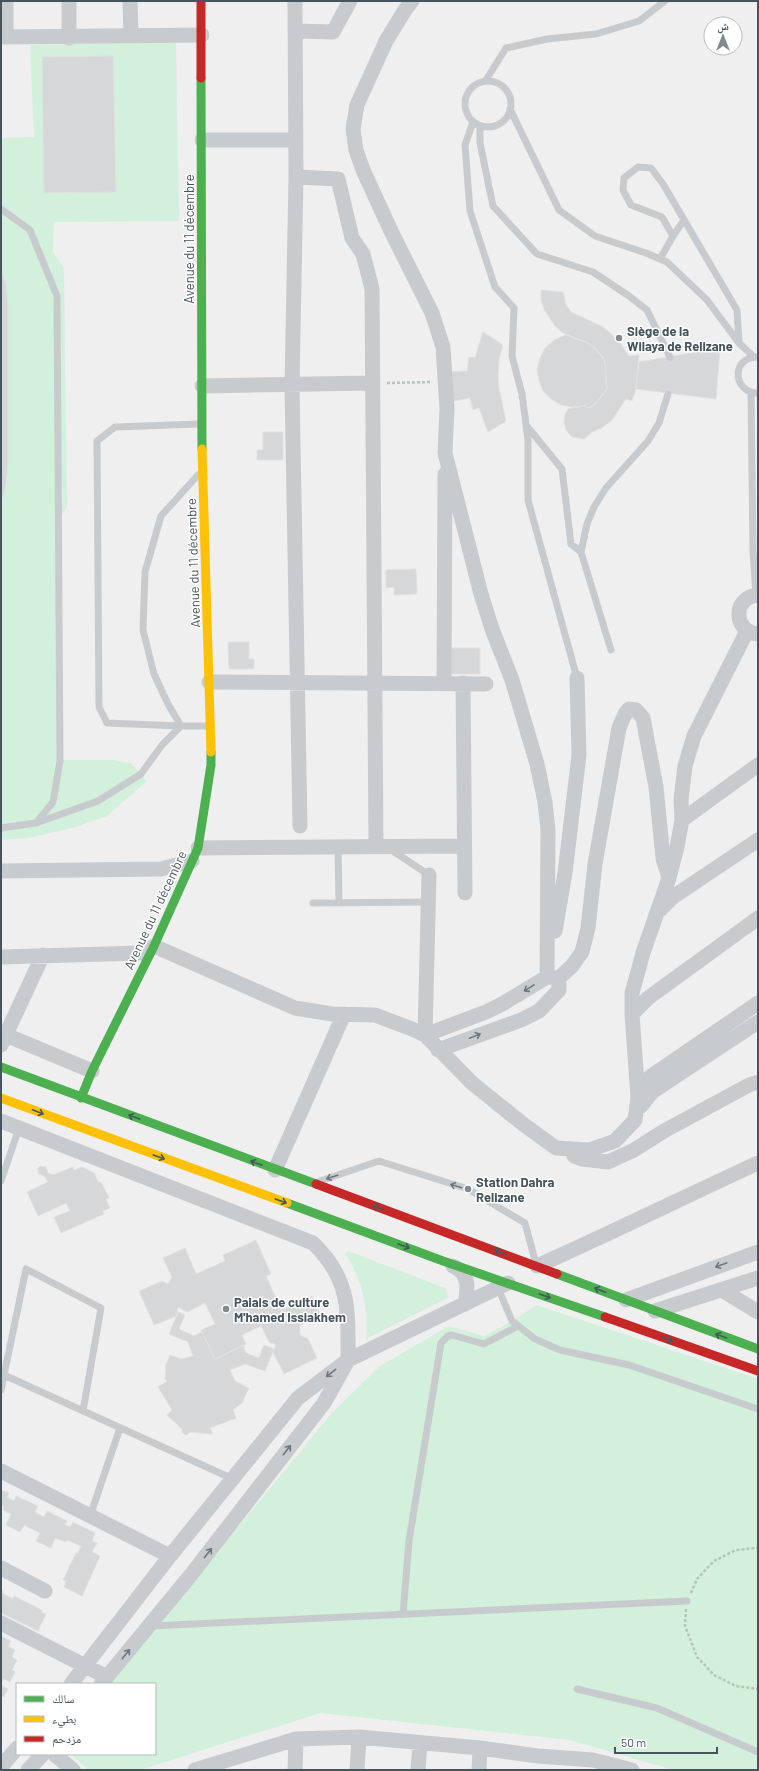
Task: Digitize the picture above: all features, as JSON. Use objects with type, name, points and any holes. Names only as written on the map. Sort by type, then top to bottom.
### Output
[{"type":"main road","name":"Avenue du 11 décembre","points":[[81,1098],[92,1071],[154,946],[195,855],[211,765],[201,424],[201,1]]},
{"type":"main road","points":[[1,1067],[758,1349]]},
{"type":"main road","points":[[1,1098],[443,1261],[503,1286],[758,1371]]},
{"type":"street","points":[[6,1],[4,37],[69,38],[202,35]]},
{"type":"street","points":[[69,1],[69,38]]},
{"type":"street","points":[[130,1],[131,36]]},
{"type":"street","points":[[295,1],[296,177],[292,386],[300,826]]},
{"type":"street","points":[[295,31],[333,32],[350,1]]},
{"type":"street","points":[[412,1],[386,41],[357,105],[353,129],[356,150],[363,170],[391,231],[432,313],[438,330],[445,364],[444,382],[447,409],[445,453],[444,683]]},
{"type":"street","points":[[202,140],[296,140]]},
{"type":"street","points":[[296,177],[338,179],[352,238],[363,254],[372,289],[375,683],[381,847]]},
{"type":"street","points":[[202,386],[292,386],[372,383]]},
{"type":"street","points":[[438,1050],[521,1020],[539,1011],[560,990],[553,977],[548,830],[545,802],[536,764],[512,680],[492,629],[481,594],[445,453]]},
{"type":"street","points":[[556,1148],[589,1150],[615,1141],[635,1120],[638,1097],[632,1014],[632,993],[669,878],[682,820],[681,800],[685,766],[694,736],[752,632],[739,621],[739,610],[745,600],[757,595]]},
{"type":"street","points":[[553,977],[579,755],[577,678]]},
{"type":"street","points":[[209,682],[486,684]]},
{"type":"street","points":[[463,683],[465,893]]},
{"type":"street","points":[[425,1036],[498,1006],[553,977],[572,966],[582,952],[588,928],[595,864],[619,728],[625,714],[629,709],[636,710],[643,718],[656,787],[662,858],[669,878]]},
{"type":"street","points":[[682,820],[758,765]]},
{"type":"street","points":[[657,914],[673,897],[758,840]]},
{"type":"street","points":[[1,871],[161,869],[195,855],[338,847],[464,846]]},
{"type":"street","points":[[425,1036],[429,875]]},
{"type":"street","points":[[632,1014],[648,998],[758,918]]},
{"type":"street","points":[[1,957],[141,953],[154,946],[296,1008],[375,1016],[412,1029],[425,1036],[472,1083],[523,1124],[556,1148],[582,1159],[608,1162],[634,1150],[664,1131],[749,1085],[758,1082]]},
{"type":"street","points":[[43,955],[3,1038],[92,1071]]},
{"type":"street","points":[[638,1097],[650,1076],[758,1003]]},
{"type":"street","points":[[275,1170],[344,1014]]},
{"type":"street","points":[[636,1114],[652,1092],[757,1025]]},
{"type":"street","points":[[1,1121],[313,1243],[325,1255],[341,1281],[346,1295],[348,1327],[348,1360],[324,1403],[190,1576],[104,1680],[86,1666],[1,1623]]},
{"type":"street","points":[[537,1266],[598,1239],[758,1163]]},
{"type":"street","points":[[626,1300],[758,1252]]},
{"type":"street","points":[[443,1261],[460,1269],[468,1286],[466,1304]]},
{"type":"street","points":[[655,1311],[758,1278]]},
{"type":"street","points":[[72,1683],[170,1556],[298,1398],[348,1360],[503,1286]]},
{"type":"street","points":[[722,1290],[758,1312]]},
{"type":"street","points":[[1,1471],[170,1556]]},
{"type":"street","points":[[1,1568],[45,1591]]},
{"type":"street","points":[[357,1770],[359,1737]]},
{"type":"street","points":[[195,1770],[230,1764],[296,1739],[359,1737],[480,1748],[537,1763],[593,1760],[632,1770]]},
{"type":"street","points":[[295,1770],[296,1739]]},
{"type":"street","points":[[418,1770],[420,1743]]},
{"type":"street","points":[[479,1770],[480,1748]]},
{"type":"street","points":[[1,1767],[16,1749]]},
{"type":"street","points":[[28,1770],[42,1755]]},
{"type":"street","points":[[55,1755],[73,1770]]},
{"type":"lane","points":[[486,80],[506,48],[546,39],[596,34],[639,21],[665,1]]},
{"type":"lane","points":[[510,110],[507,116],[496,125],[488,127],[480,126],[473,122],[468,116],[464,101],[467,93],[478,82],[486,80],[493,81],[505,89],[509,95],[510,110],[559,210],[595,236],[667,262],[707,300],[739,342],[756,357],[743,362],[738,374],[741,385],[754,393],[753,552],[757,595]]},
{"type":"lane","points":[[473,122],[465,145],[470,211],[495,287],[514,308],[512,356],[522,394],[528,440],[528,500],[577,678]]},
{"type":"lane","points":[[480,126],[480,143],[493,206],[536,254],[593,272],[647,310],[670,357]]},
{"type":"lane","points":[[672,236],[662,217],[631,205],[623,190],[624,178],[638,167],[651,168],[663,184],[737,310],[739,342]]},
{"type":"lane","points":[[1,209],[30,230],[57,296],[60,761],[53,802],[36,823]]},
{"type":"lane","points":[[660,259],[672,236],[684,220]]},
{"type":"lane","points":[[612,650],[581,552],[587,524],[594,508],[606,488],[648,441],[659,423],[668,394]]},
{"type":"lane","points":[[201,424],[115,427],[97,441],[99,707],[107,723],[210,726]]},
{"type":"lane","points":[[526,425],[562,469],[571,544],[581,552]]},
{"type":"lane","points":[[181,726],[168,704],[154,674],[143,630],[145,572],[161,516],[203,470]]},
{"type":"lane","points":[[1,828],[36,823],[98,801],[141,774],[162,745],[181,726]]},
{"type":"lane","points":[[338,847],[339,903]]},
{"type":"lane","points":[[381,847],[429,875]]},
{"type":"lane","points":[[313,903],[428,902]]},
{"type":"lane","points":[[1,1181],[19,1128]]},
{"type":"lane","points":[[312,1183],[379,1161],[468,1189],[525,1223],[537,1266]]},
{"type":"lane","points":[[1,1390],[26,1269],[101,1308],[84,1411]]},
{"type":"lane","points":[[503,1286],[512,1321],[535,1339],[560,1350],[629,1365],[758,1409]]},
{"type":"lane","points":[[403,1614],[409,1541],[441,1343],[448,1336],[452,1335],[484,1344],[518,1326]]},
{"type":"lane","points":[[4,1375],[233,1479]]},
{"type":"lane","points":[[90,1516],[120,1428]]},
{"type":"lane","points":[[148,1626],[687,1601]]},
{"type":"lane","points":[[577,1689],[657,1708],[758,1752]]},
{"type":"path","points":[[372,383],[444,382]]},
{"type":"path","points":[[758,1548],[736,1550],[714,1561],[697,1579],[687,1601],[686,1626],[697,1657],[714,1675],[736,1686],[758,1689]]},
{"type":"green space","points":[[176,42],[179,221],[54,222],[53,252],[64,269],[67,506],[57,523],[58,760],[113,760],[131,763],[147,781],[107,816],[76,827],[29,838],[1,840],[1,138],[34,137],[30,45]]},
{"type":"green space","points":[[348,1251],[445,1288],[449,1297],[366,1339],[366,1317],[363,1295],[356,1274],[345,1254]]},
{"type":"green space","points":[[537,1305],[758,1379],[758,1770],[673,1770],[570,1740],[320,1713],[140,1770],[88,1770],[72,1755],[156,1755],[156,1683],[110,1683],[331,1414],[380,1366],[449,1326],[484,1336]]},
{"type":"building","points":[[113,56],[116,192],[44,193],[42,57]]},
{"type":"building","points":[[1,268],[6,285],[8,309],[8,465],[5,490],[1,502]]},
{"type":"building","points":[[541,290],[563,292],[566,305],[571,312],[603,327],[619,341],[629,356],[639,355],[636,389],[632,401],[626,399],[612,420],[602,428],[592,432],[584,439],[572,437],[566,430],[564,422],[565,414],[568,409],[584,406],[589,408],[599,400],[607,389],[605,363],[603,357],[596,349],[586,342],[563,333],[555,326],[544,309],[541,300]]},
{"type":"building","points":[[483,332],[503,345],[499,359],[498,374],[499,389],[506,421],[488,432],[479,408],[473,410],[470,398],[448,402],[445,372],[467,371],[469,357],[475,358]]},
{"type":"building","points":[[566,335],[586,342],[596,349],[605,363],[607,389],[594,406],[589,408],[584,406],[572,407],[561,405],[551,399],[543,391],[539,380],[537,369],[545,348],[554,340]]},
{"type":"building","points":[[720,348],[716,399],[636,389],[639,362]]},
{"type":"building","points":[[263,432],[283,432],[283,460],[257,460],[257,450],[263,450]]},
{"type":"building","points":[[416,569],[417,594],[394,595],[394,587],[386,588],[386,570]]},
{"type":"building","points":[[228,642],[249,642],[249,659],[254,659],[254,669],[229,669]]},
{"type":"building","points":[[450,648],[480,648],[480,674],[450,674]]},
{"type":"building","points":[[40,1166],[46,1167],[48,1173],[53,1175],[73,1167],[74,1170],[82,1167],[94,1173],[99,1183],[101,1182],[109,1198],[106,1199],[110,1208],[103,1211],[104,1214],[61,1233],[54,1217],[70,1211],[66,1203],[38,1216],[27,1192],[48,1182],[45,1177],[38,1173],[38,1168]]},
{"type":"building","points":[[256,1240],[271,1274],[266,1276],[281,1310],[312,1296],[321,1316],[300,1325],[300,1335],[308,1339],[317,1358],[284,1374],[273,1352],[276,1345],[269,1342],[261,1326],[242,1335],[246,1344],[215,1359],[201,1330],[215,1324],[205,1303],[187,1312],[178,1307],[177,1316],[154,1325],[139,1291],[162,1281],[168,1284],[172,1277],[163,1258],[185,1248],[196,1274],[225,1261],[223,1255]]},
{"type":"building","points":[[178,1312],[185,1315],[179,1329],[194,1336],[202,1332],[215,1359],[243,1345],[246,1353],[259,1358],[264,1345],[274,1349],[265,1371],[245,1364],[230,1370],[235,1381],[249,1388],[242,1403],[233,1410],[236,1418],[210,1428],[213,1434],[190,1432],[187,1435],[182,1433],[182,1429],[167,1415],[172,1410],[158,1387],[167,1381],[165,1379],[166,1365],[170,1355],[182,1359],[193,1356],[188,1342],[169,1334]]},
{"type":"building","points":[[1,1490],[9,1493],[7,1497],[14,1501],[16,1496],[38,1506],[35,1512],[44,1517],[47,1511],[67,1521],[65,1525],[70,1527],[73,1522],[95,1533],[92,1541],[97,1543],[92,1552],[100,1556],[82,1596],[64,1587],[66,1582],[63,1580],[81,1546],[67,1540],[66,1542],[55,1538],[51,1548],[36,1541],[40,1533],[24,1525],[20,1532],[6,1525],[11,1514],[3,1510],[4,1506],[1,1505]]},
{"type":"building","points":[[1,1590],[3,1591],[2,1593],[13,1599],[14,1596],[42,1610],[41,1612],[46,1614],[38,1631],[1,1613]]},
{"type":"building","points":[[1,1636],[11,1641],[8,1646],[15,1650],[12,1657],[17,1660],[12,1670],[15,1672],[10,1682],[4,1679],[1,1684]]},
{"type":"building","points":[[1,1685],[8,1689],[4,1697],[1,1696]]},
{"type":"traffic: fast","points":[[201,78],[202,449]]},
{"type":"traffic: fast","points":[[81,1098],[92,1071],[154,946],[198,848],[211,765],[211,752]]},
{"type":"traffic: fast","points":[[1,1067],[316,1184]]},
{"type":"traffic: fast","points":[[287,1203],[443,1261],[605,1317]]},
{"type":"traffic: fast","points":[[557,1274],[758,1349]]},
{"type":"traffic: slow","points":[[202,449],[211,752]]},
{"type":"traffic: slow","points":[[1,1098],[287,1203]]},
{"type":"traffic: jam","points":[[201,1],[201,78]]},
{"type":"traffic: jam","points":[[316,1184],[557,1274]]},
{"type":"traffic: jam","points":[[605,1317],[758,1371]]},
{"type":"place","name":"Siège de la Wilaya de Relizane","points":[[619,338]]},
{"type":"place","name":"Station Dahra Relizane","points":[[468,1189]]},
{"type":"place","name":"Palais de culture M'hamed Issiakhem","points":[[226,1309]]}]
